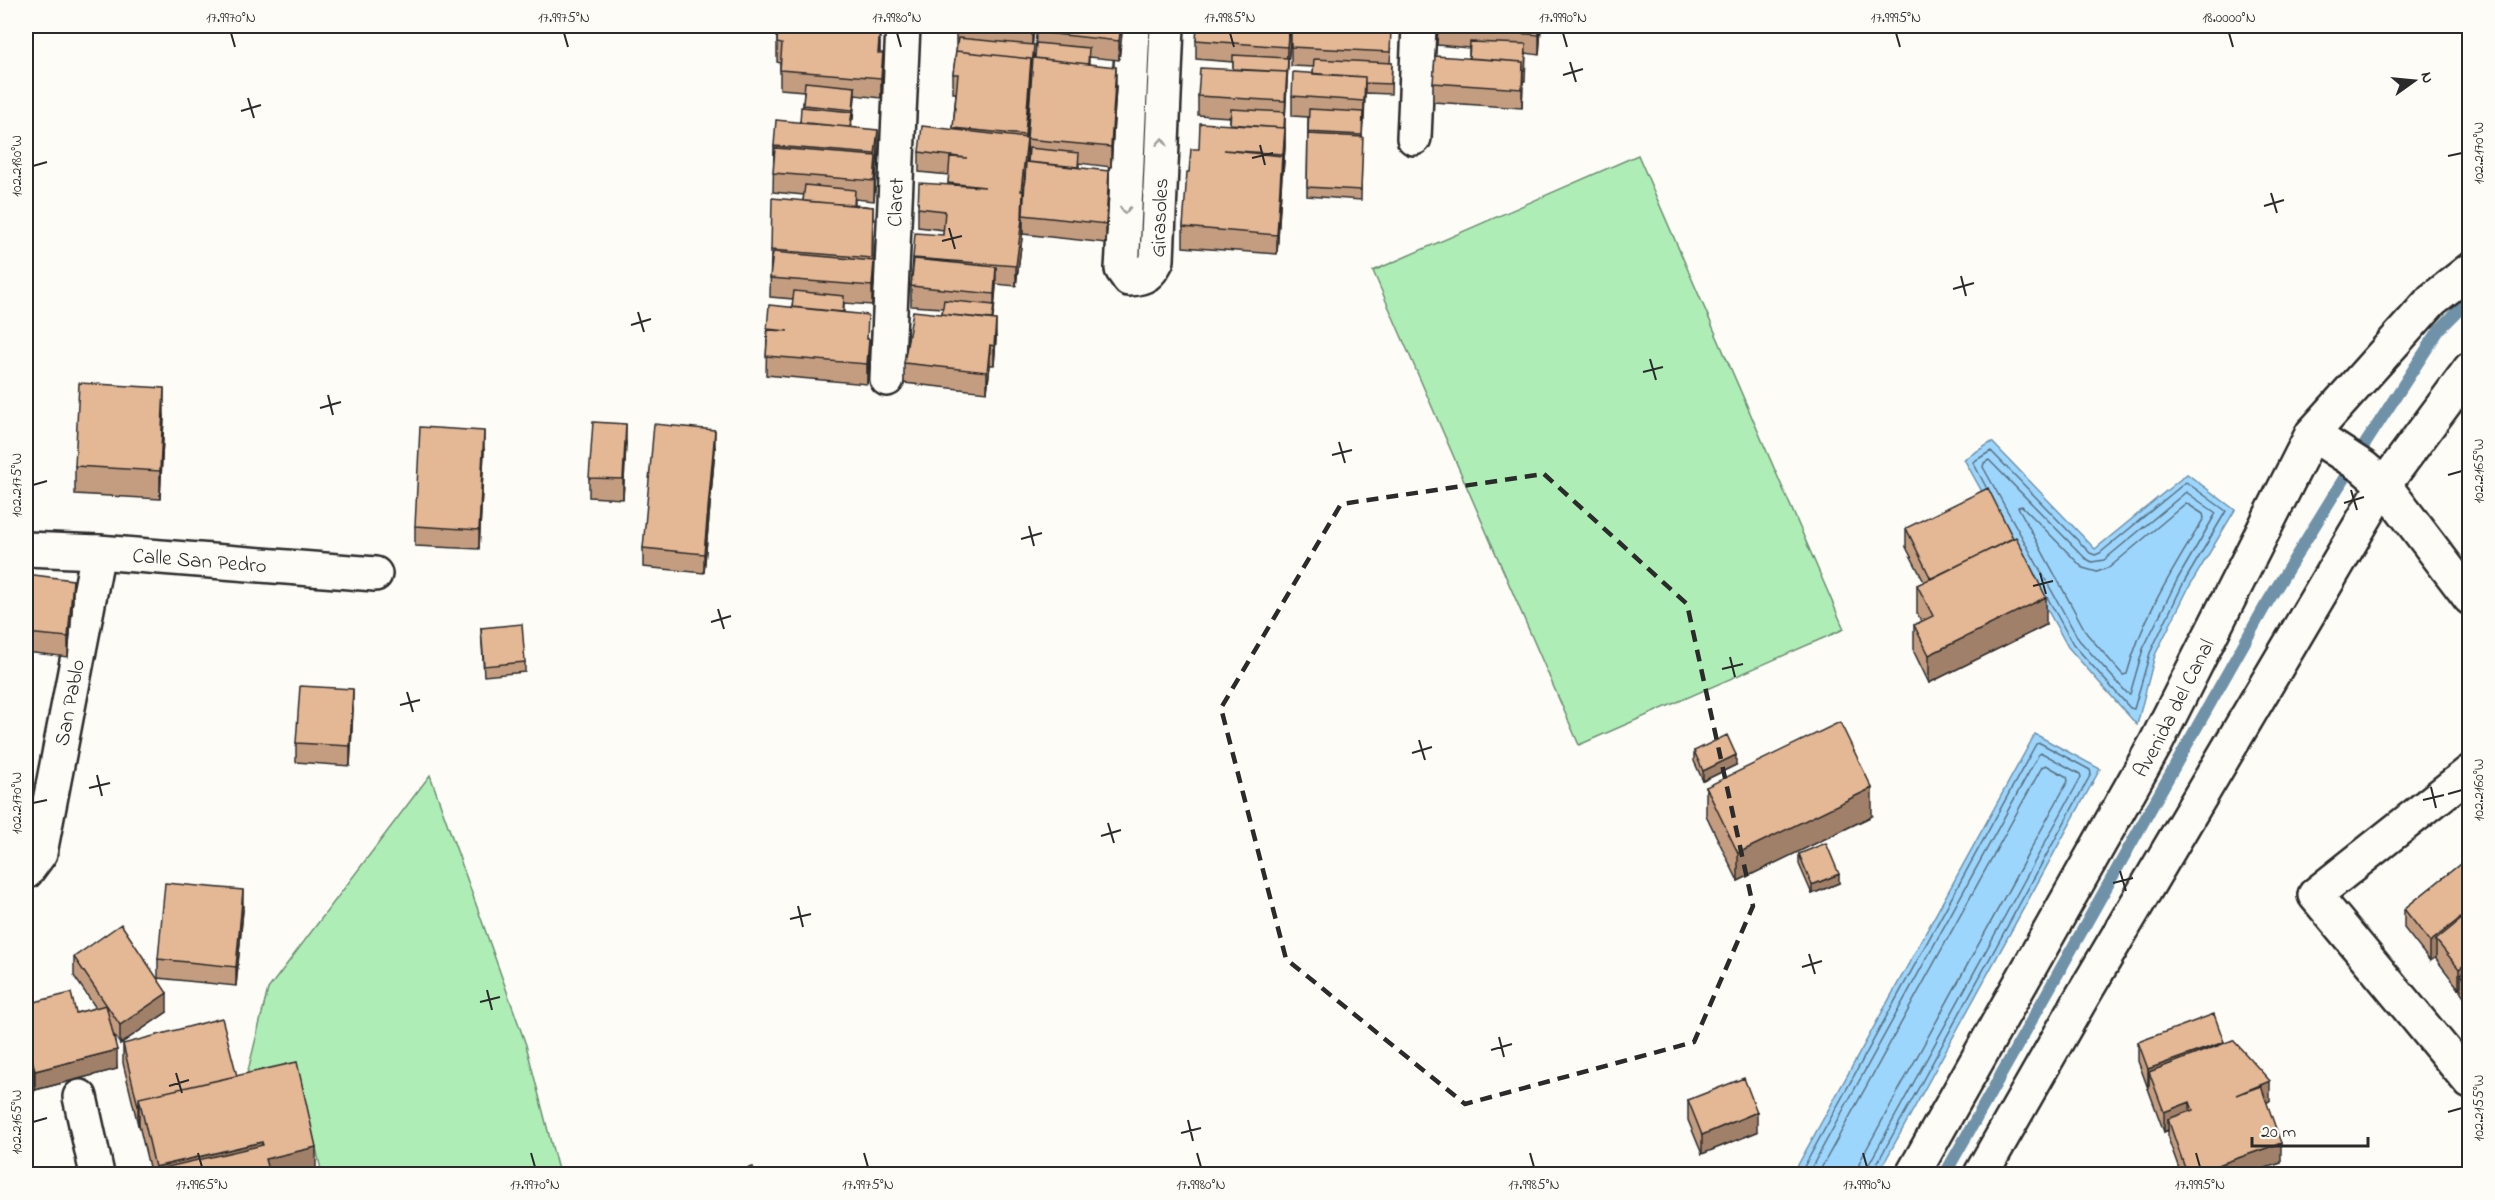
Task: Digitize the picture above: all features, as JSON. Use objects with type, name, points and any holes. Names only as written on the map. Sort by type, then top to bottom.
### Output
[{"type":"street","name":"Claret","points":[[888,379],[903,26]]},
{"type":"street","name":"Girasoles","points":[[1133,26],[1122,260],[1122,269],[1129,279],[1140,279],[1150,273],[1157,260],[1167,26]]},
{"type":"street","points":[[1414,138],[1419,26]]},
{"type":"street","name":"Avenida del Canal","points":[[1913,1174],[2157,743],[2321,439],[2432,300],[2469,270]]},
{"type":"street","points":[[1981,1174],[2374,476],[2469,369]]},
{"type":"street","points":[[2321,439],[2374,476],[2469,598]]},
{"type":"street","name":"Calle San Pedro","points":[[26,549],[98,552],[375,573]]},
{"type":"street","name":"San Pablo","points":[[30,859],[98,552]]},
{"type":"street","points":[[2469,772],[2315,895],[2469,1082]]},
{"type":"street","points":[[80,1097],[97,1174]]},
{"type":"highlighted area","points":[[1544,474],[1687,604],[1753,906],[1694,1042],[1465,1104],[1286,959],[1221,708],[1341,504]]},
{"type":"green space","points":[[1638,155],[1844,629],[1579,745],[1373,271]]},
{"type":"green space","points":[[430,775],[526,1045],[559,1174],[322,1174],[300,1079],[243,1091],[268,989]]},
{"type":"water","points":[[1992,442],[2095,549],[2187,474],[2235,510],[2189,587],[2155,655],[2137,725],[2068,647],[1964,459]]},
{"type":"water","points":[[2035,734],[2100,769],[1878,1174],[1793,1174]]},
{"type":"building","points":[[778,26],[880,27],[878,53],[883,53],[881,78],[780,70],[782,44],[777,43]]},
{"type":"building","points":[[956,26],[1032,26],[1032,33]]},
{"type":"building","points":[[1037,26],[1121,26],[1119,41],[1036,32]]},
{"type":"building","points":[[1197,26],[1289,26],[1287,47],[1196,40]]},
{"type":"building","points":[[1291,26],[1391,30],[1390,52],[1291,47]]},
{"type":"building","points":[[1437,26],[1539,26],[1539,35]]},
{"type":"building","points":[[958,38],[1034,45],[1032,66],[1031,59],[956,51]]},
{"type":"building","points":[[1470,42],[1526,44],[1525,71],[1523,71],[1523,62],[1469,58]]},
{"type":"building","points":[[1036,43],[1089,48],[1088,64],[1035,58]]},
{"type":"building","points":[[956,51],[1031,59],[1025,135],[953,128],[958,74],[953,74]]},
{"type":"building","points":[[1233,55],[1288,58],[1287,78],[1287,72],[1233,69]]},
{"type":"building","points":[[1435,56],[1523,62],[1522,89],[1433,83]]},
{"type":"building","points":[[1033,58],[1116,67],[1111,147],[1027,139]]},
{"type":"building","points":[[1314,59],[1392,63],[1391,84],[1365,83],[1365,77],[1313,74]]},
{"type":"building","points":[[1200,68],[1287,72],[1285,101],[1198,96]]},
{"type":"building","points":[[1293,72],[1365,77],[1364,101],[1292,96]]},
{"type":"building","points":[[805,82],[855,87],[853,110],[803,105]]},
{"type":"building","points":[[801,107],[852,112],[850,127],[800,123]]},
{"type":"building","points":[[1231,109],[1285,112],[1284,128],[1230,124]]},
{"type":"building","points":[[1309,109],[1363,112],[1362,135],[1308,132]]},
{"type":"building","points":[[776,120],[878,130],[875,154],[774,146]]},
{"type":"building","points":[[1200,123],[1285,128],[1283,154],[1224,150],[1282,156],[1277,235],[1183,227],[1187,172],[1189,172],[1191,149],[1199,149]]},
{"type":"building","points":[[922,126],[1027,138],[1021,191],[1023,191],[1022,219],[1016,266],[913,258],[915,233],[943,235],[945,211],[918,208],[919,183],[985,187],[948,183],[950,157],[967,158],[919,152]]},
{"type":"building","points":[[1308,134],[1363,137],[1361,190],[1307,187]]},
{"type":"building","points":[[775,148],[876,156],[874,181],[773,173]]},
{"type":"building","points":[[1029,148],[1079,153],[1078,167],[1028,162]]},
{"type":"building","points":[[1026,162],[1109,171],[1106,224],[1023,215]]},
{"type":"building","points":[[805,185],[855,190],[854,205],[803,201]]},
{"type":"building","points":[[772,198],[873,207],[872,258],[771,250]]},
{"type":"building","points":[[773,252],[874,261],[872,286],[770,278]]},
{"type":"building","points":[[914,259],[996,267],[994,294],[911,286]]},
{"type":"building","points":[[794,291],[844,296],[843,312],[792,307]]},
{"type":"building","points":[[944,300],[994,305],[992,319],[942,314]]},
{"type":"building","points":[[769,305],[868,315],[867,364],[766,356],[768,330],[788,331],[767,329]]},
{"type":"building","points":[[913,311],[996,320],[994,346],[990,345],[987,372],[904,363]]},
{"type":"building","points":[[79,383],[164,388],[160,471],[75,466]]},
{"type":"building","points":[[593,422],[626,424],[623,479],[589,478]]},
{"type":"building","points":[[654,424],[715,430],[704,554],[643,548]]},
{"type":"building","points":[[420,427],[484,431],[479,530],[415,526]]},
{"type":"building","points":[[1988,488],[2013,538],[1931,579],[1906,528]]},
{"type":"building","points":[[2016,537],[2046,597],[1929,655],[1914,625],[1933,616],[1917,585]]},
{"type":"building","points":[[26,574],[73,580],[68,637],[26,633]]},
{"type":"building","points":[[522,624],[525,662],[484,666],[481,628]]},
{"type":"building","points":[[300,686],[353,689],[350,746],[296,743]]},
{"type":"building","points":[[1840,722],[1872,788],[1738,853],[1706,787]]},
{"type":"building","points":[[1727,735],[1736,755],[1703,771],[1694,751]]},
{"type":"building","points":[[1826,843],[1839,874],[1812,885],[1799,854]]},
{"type":"building","points":[[2469,857],[2469,911],[2430,942],[2404,909]]},
{"type":"building","points":[[165,883],[243,890],[236,967],[158,959]]},
{"type":"building","points":[[2469,913],[2469,961],[2459,969],[2436,940]]},
{"type":"building","points":[[121,924],[167,993],[120,1025],[74,957]]},
{"type":"building","points":[[2469,967],[2469,985],[2461,974]]},
{"type":"building","points":[[71,993],[76,1013],[106,1005],[117,1050],[35,1071],[26,1033],[26,1004]]},
{"type":"building","points":[[2214,1014],[2224,1042],[2148,1069],[2138,1042]]},
{"type":"building","points":[[222,1018],[237,1076],[139,1098],[138,1106],[123,1044]]},
{"type":"building","points":[[2233,1040],[2270,1081],[2236,1095],[2261,1086],[2281,1143],[2187,1174],[2168,1119],[2193,1110],[2190,1102],[2164,1112],[2149,1072]]},
{"type":"building","points":[[26,1041],[34,1074],[26,1076]]},
{"type":"building","points":[[297,1062],[316,1147],[265,1159],[269,1174],[146,1174],[146,1172],[263,1145],[262,1142],[155,1167],[139,1098]]},
{"type":"building","points":[[1744,1078],[1757,1112],[1702,1135],[1688,1100]]},
{"type":"building","points":[[753,1167],[755,1174],[723,1174]]},
{"type":"waterway","points":[[1945,1174],[2264,608],[2439,330],[2470,299]]}]
